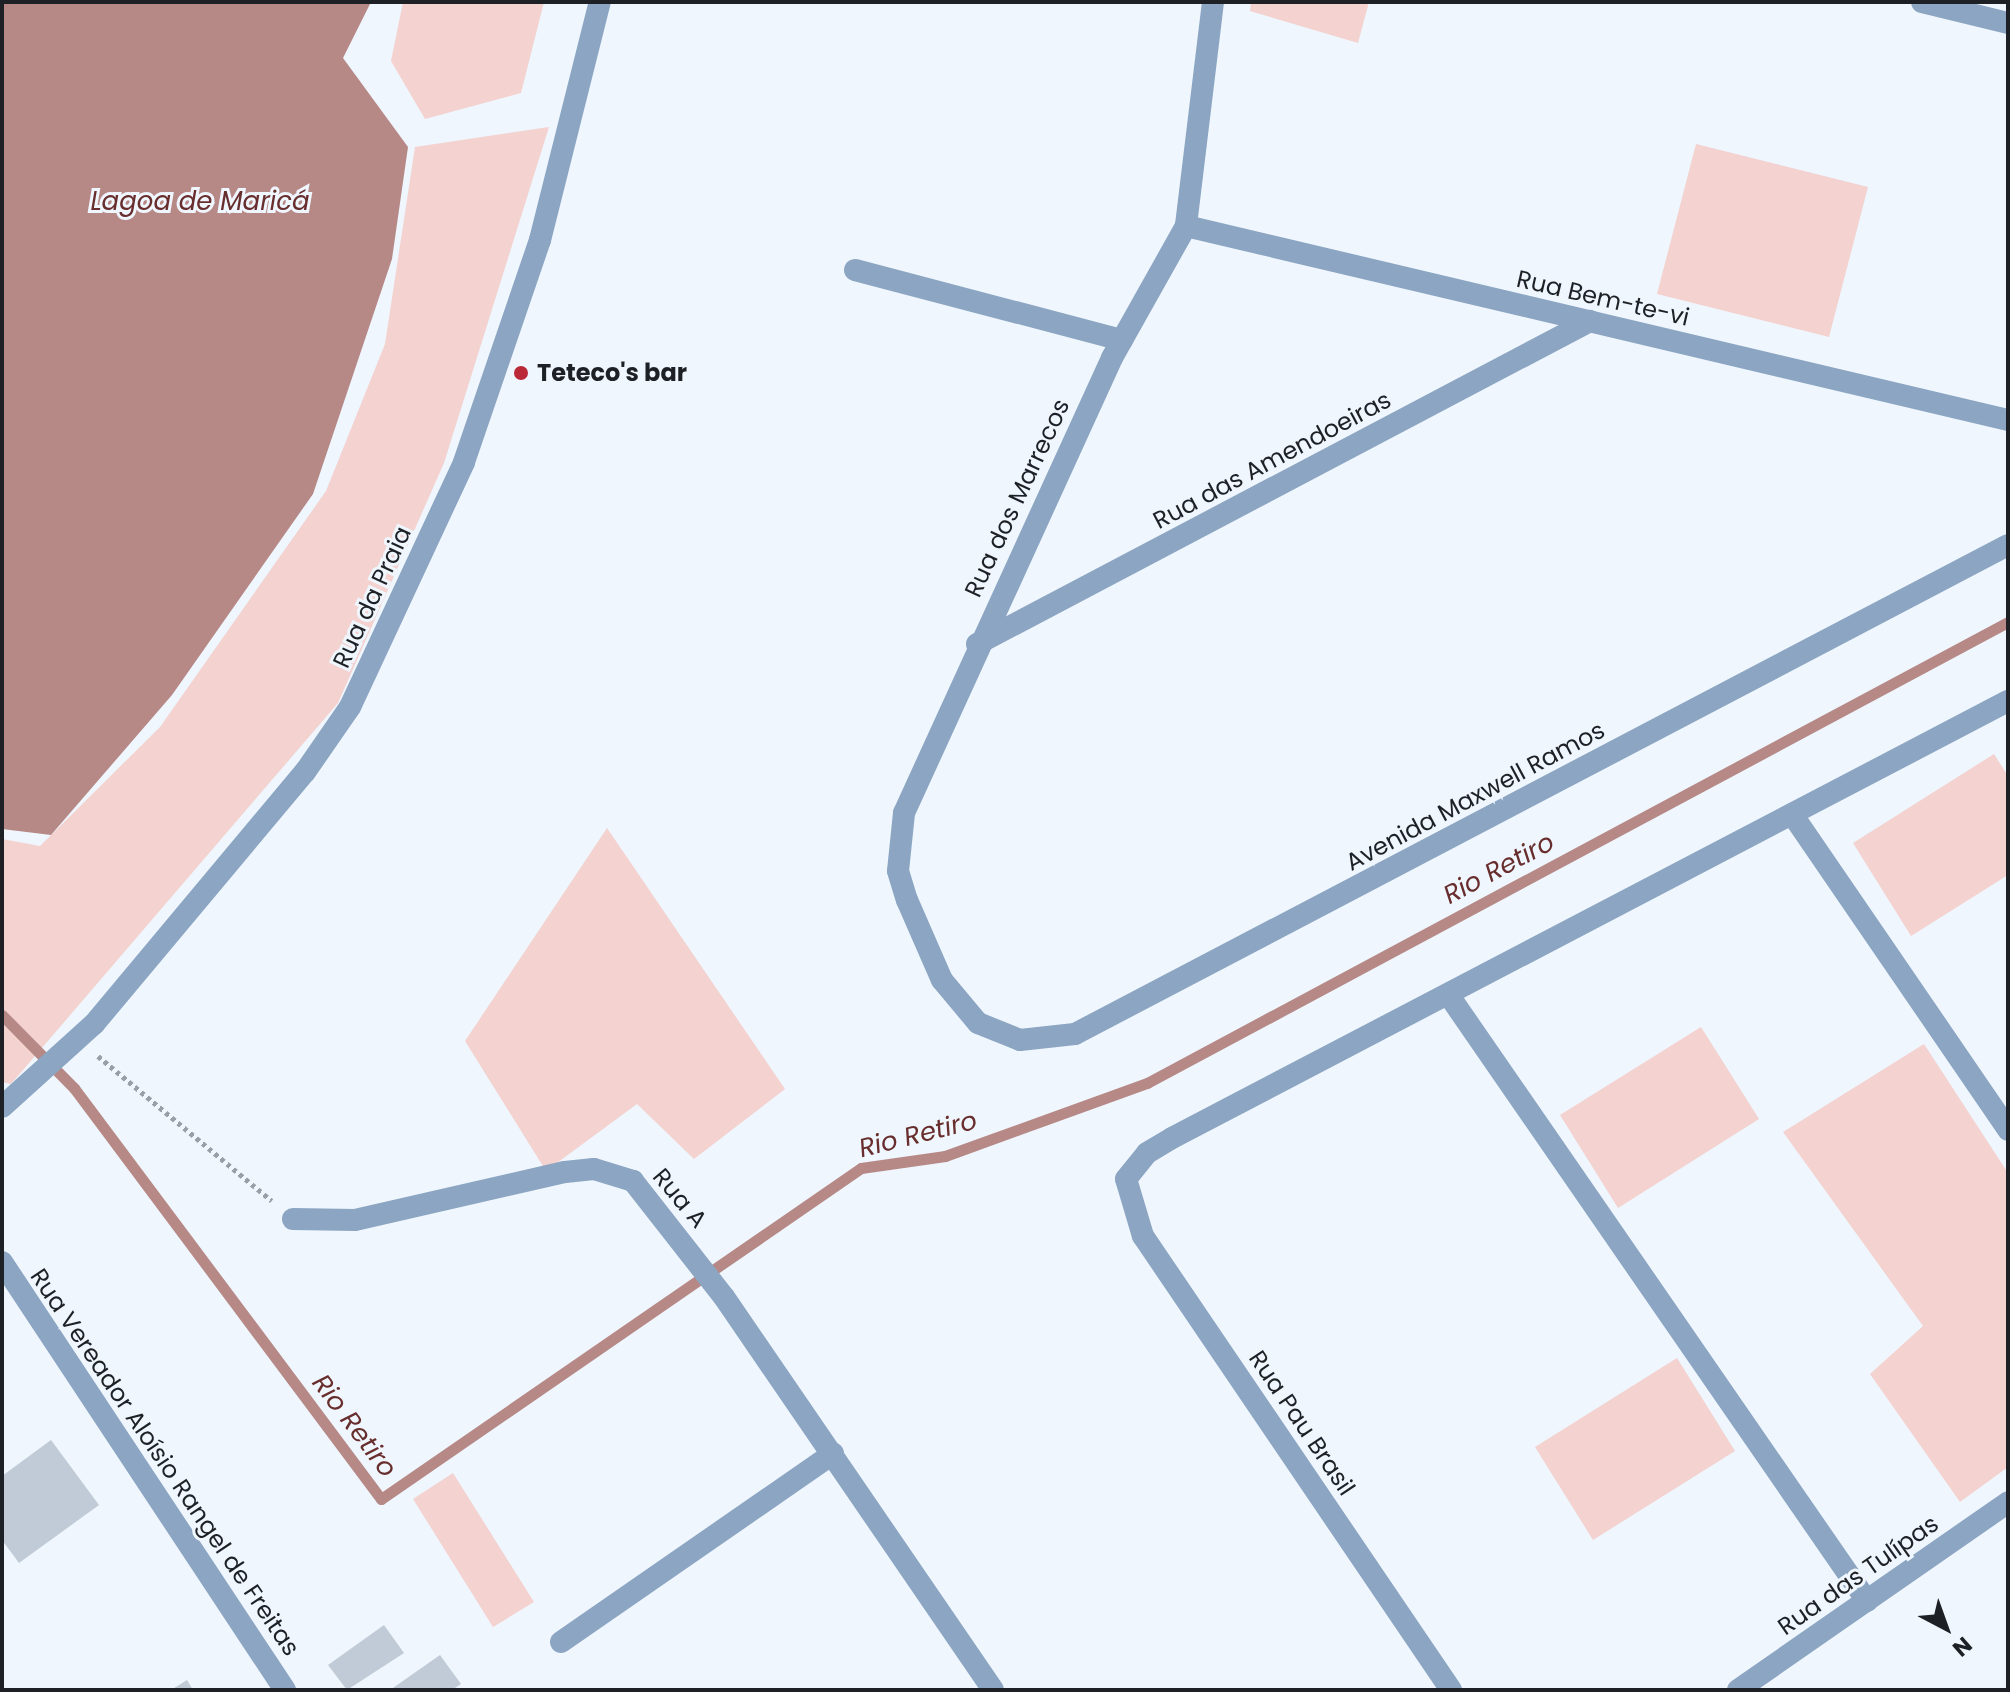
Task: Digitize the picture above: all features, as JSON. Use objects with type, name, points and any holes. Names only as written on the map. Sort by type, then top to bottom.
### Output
[{"type":"street","name":"Rua da Praia","points":[[2,1107],[31,1087],[75,1045],[305,772],[350,707],[464,462],[540,240],[600,2]]},
{"type":"street","points":[[1922,2],[2008,23]]},
{"type":"street","name":"Rua dos Marrecos","points":[[963,1007],[942,980],[898,871],[904,813],[977,644],[1122,340],[1186,226],[1207,3]]},
{"type":"street","name":"Rua Bem-te-vi","points":[[1186,226],[2008,420]]},
{"type":"street","points":[[855,270],[1122,340]]},
{"type":"street","name":"Rua das Amendoeiras","points":[[977,644],[1590,321]]},
{"type":"street","name":"Avenida Maxwell Ramos","points":[[963,1007],[978,1023],[1020,1040],[1075,1034],[2008,545]]},
{"type":"street","points":[[1867,1601],[1450,997],[2008,701]]},
{"type":"street","points":[[1792,814],[2008,1130]]},
{"type":"street","name":"Rua Pau Brasil","points":[[1450,997],[1172,1138],[1147,1153],[1126,1179],[1143,1236],[1451,1690]]},
{"type":"street","name":"Rua A","points":[[293,1219],[355,1220],[594,1169],[646,1191],[724,1297],[993,1690]]},
{"type":"street","name":"Rua Vereador Aloísio Rangel de Freitas","points":[[2,1262],[285,1690]]},
{"type":"street","points":[[561,1642],[833,1454]]},
{"type":"street","name":"Rua das Tulípas","points":[[1738,1690],[2008,1502]]},
{"type":"path","points":[[75,1045],[293,1219]]},
{"type":"shaded area","points":[[403,2],[544,2],[521,93],[425,119],[391,61]]},
{"type":"shaded area","points":[[1251,2],[1369,2],[1358,43],[1250,11]]},
{"type":"shaded area","points":[[549,127],[444,463],[338,703],[11,1084],[2,1082],[2,839],[40,846],[160,727],[326,491],[385,344],[415,147]]},
{"type":"shaded area","points":[[1696,144],[1868,187],[1829,337],[1657,294]]},
{"type":"shaded area","points":[[1994,754],[2008,776],[2008,875],[1911,936],[1853,843]]},
{"type":"shaded area","points":[[607,828],[785,1089],[694,1159],[637,1104],[546,1171],[465,1041]]},
{"type":"shaded area","points":[[1701,1027],[1759,1119],[1618,1208],[1560,1115]]},
{"type":"shaded area","points":[[1924,1044],[2008,1173],[2008,1467],[1960,1502],[1870,1374],[1923,1326],[1783,1132]]},
{"type":"shaded area","points":[[1677,1358],[1735,1451],[1593,1540],[1535,1447]]},
{"type":"shaded area","points":[[453,1473],[534,1602],[493,1627],[413,1499]]},
{"type":"water","name":"Lagoa de Maricá","points":[[2,2],[371,2],[343,58],[408,147],[392,259],[313,494],[172,695],[51,835],[2,829]]},
{"type":"building","points":[[51,1440],[99,1505],[19,1563],[2,1540],[2,1476]]},
{"type":"building","points":[[384,1625],[404,1653],[347,1690],[328,1665]]},
{"type":"building","points":[[440,1655],[461,1684],[452,1690],[390,1690]]},
{"type":"building","points":[[187,1680],[193,1690],[171,1690]]},
{"type":"waterway","name":"Rio Retiro","points":[[2,1015],[74,1088],[381,1499],[861,1168],[945,1156],[1147,1083],[2008,622]]},
{"type":"place","name":"Teteco's bar","points":[[521,373]]}]
